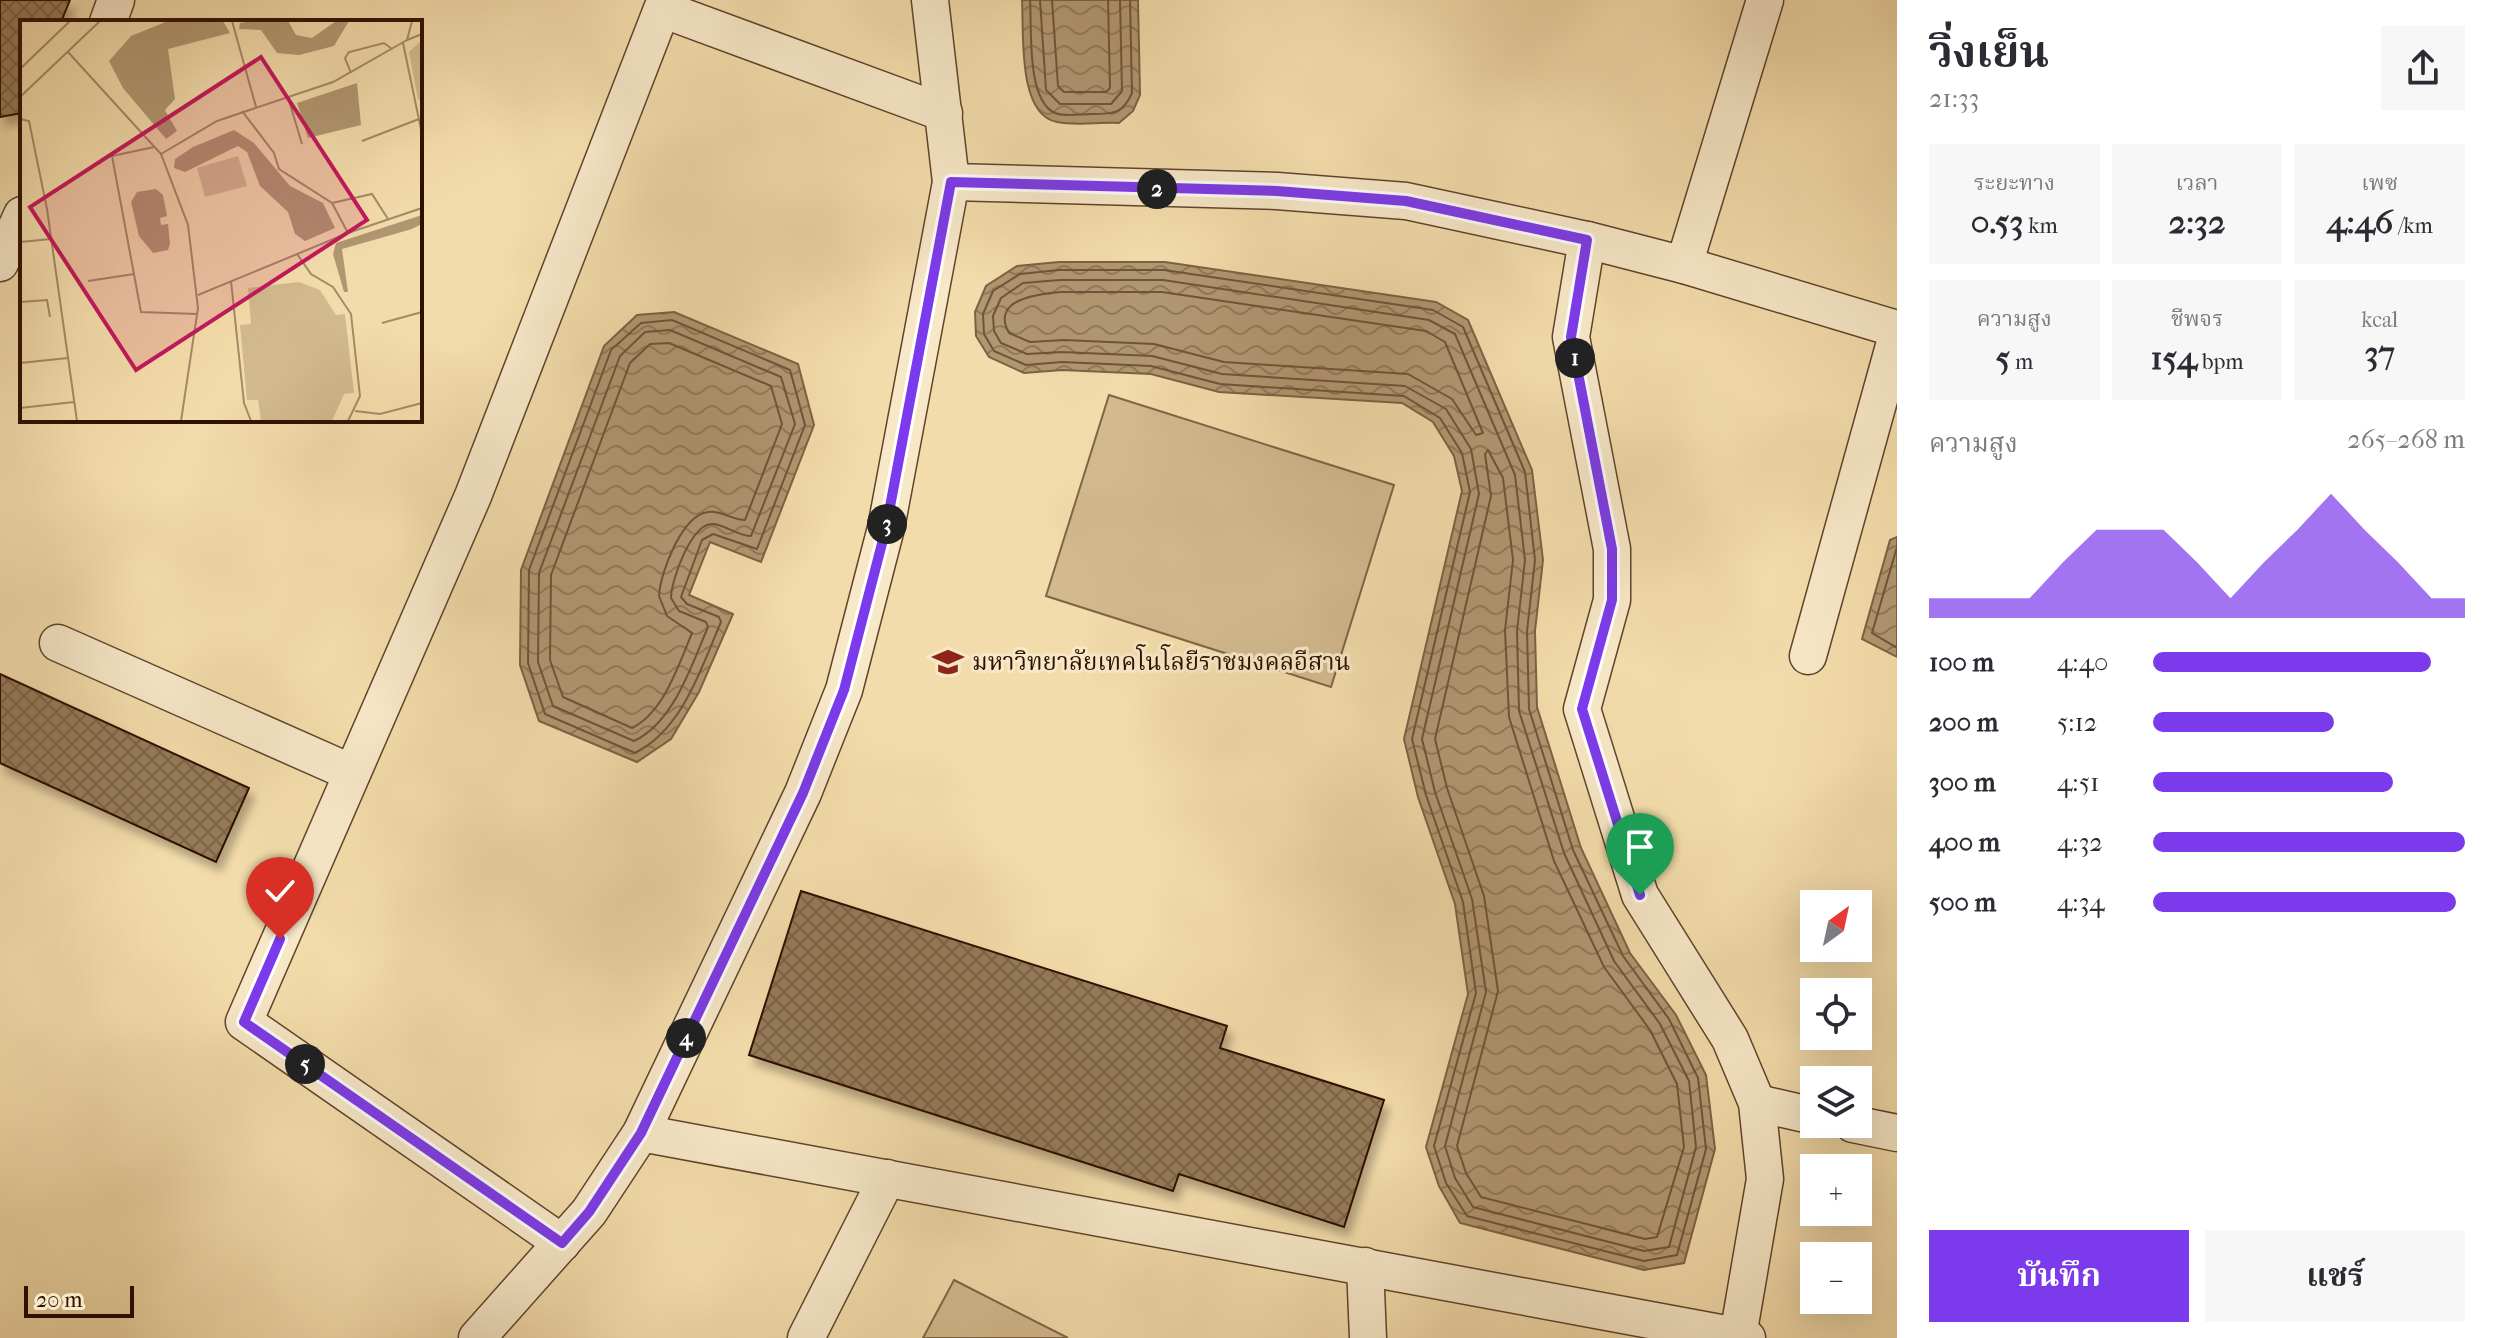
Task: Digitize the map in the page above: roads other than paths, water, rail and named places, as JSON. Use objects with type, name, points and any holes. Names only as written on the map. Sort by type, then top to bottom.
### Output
[{"type":"street","points":[[109,20],[116,0]]},
{"type":"street","points":[[477,1338],[589,1212],[641,1133],[803,793],[844,690],[886,528],[951,182],[930,0]]},
{"type":"street","points":[[1684,265],[1765,0]]},
{"type":"street","points":[[562,1243],[244,1022],[473,496],[662,9],[944,113]]},
{"type":"street","points":[[951,182],[1277,191],[1406,201],[1587,240],[1684,265],[1897,332],[1808,656]]},
{"type":"street","points":[[0,260],[20,219]]},
{"type":"street","points":[[641,1133],[1742,1337],[1765,1179],[1757,1103],[1730,1039],[1640,895],[1582,709],[1612,600],[1612,549],[1571,337],[1587,240]]},
{"type":"street","points":[[58,643],[352,773]]},
{"type":"street","points":[[1757,1103],[1800,1113]]},
{"type":"street","points":[[1872,1128],[1897,1133]]},
{"type":"street","points":[[806,1338],[887,1178]]},
{"type":"street","points":[[1365,1266],[1368,1338]]},
{"type":"water","points":[[1022,0],[1138,0],[1140,95],[1133,111],[1119,123],[1064,123],[1044,116],[1035,104],[1025,70]]},
{"type":"water","points":[[1059,262],[1165,262],[1436,302],[1468,320],[1532,470],[1543,560],[1535,631],[1537,707],[1581,848],[1630,953],[1676,1015],[1706,1075],[1715,1149],[1684,1263],[1644,1270],[1460,1223],[1439,1186],[1426,1147],[1468,994],[1455,904],[1418,797],[1404,739],[1462,491],[1454,456],[1433,422],[1402,403],[1219,392],[1151,374],[1062,370],[1024,373],[989,357],[976,336],[975,312],[986,286],[1017,266]]},
{"type":"water","points":[[674,312],[798,364],[814,425],[761,562],[710,542],[689,595],[733,614],[699,692],[671,739],[637,762],[539,721],[520,665],[521,570],[604,346],[637,315]]},
{"type":"water","points":[[1897,537],[1897,657],[1862,639],[1890,540]]},
{"type":"place","name":"มหาวิทยาลัยเทคโนโลยีราชมงคลอีสาน","points":[[948,662]]}]
